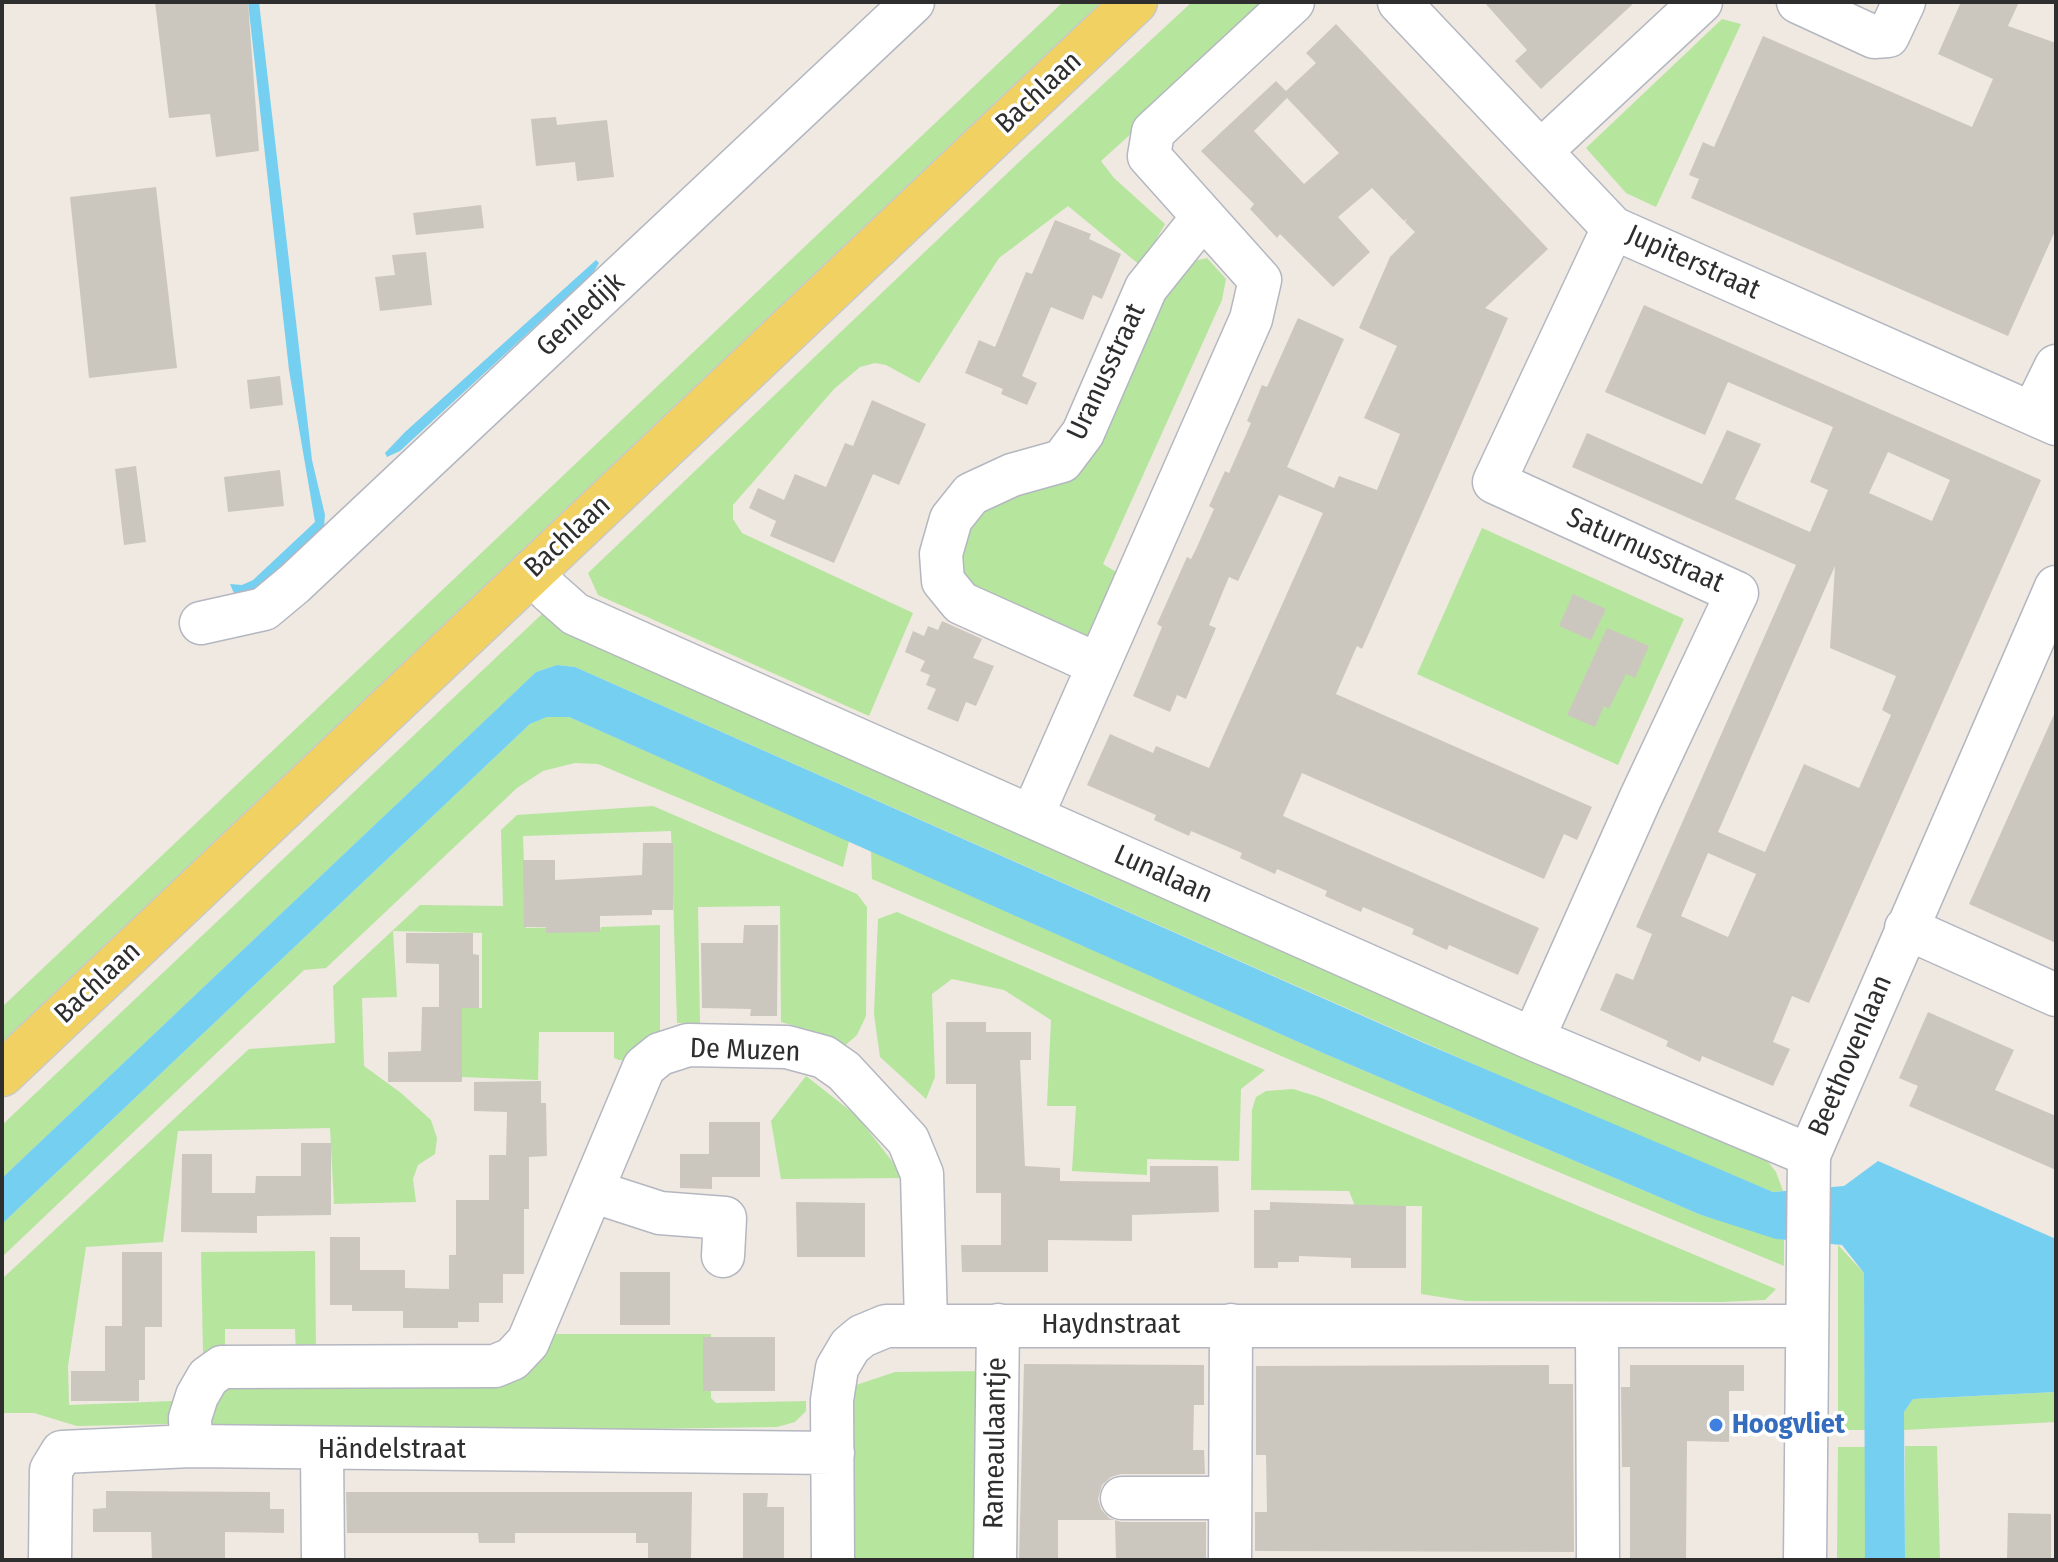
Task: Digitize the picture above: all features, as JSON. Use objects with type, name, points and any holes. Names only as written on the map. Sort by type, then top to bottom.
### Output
[{"type":"main road","name":"Bachlaan","points":[[2,1074],[1135,2]]},
{"type":"street","name":"Geniedijk","points":[[201,623],[264,609],[294,584],[913,2]]},
{"type":"street","points":[[1032,816],[1251,319],[1260,280],[1149,156],[1153,132],[1293,2]]},
{"type":"street","name":"Jupiterstraat","points":[[1399,2],[1613,228],[2044,419]]},
{"type":"street","points":[[1541,151],[1701,2]]},
{"type":"street","points":[[1798,2],[1874,37],[1888,36],[1904,2]]},
{"type":"street","name":"Uranusstraat","points":[[1097,664],[961,603],[943,581],[941,554],[951,519],[971,494],[1012,475],[1062,461],[1083,433],[1146,288],[1202,218]]},
{"type":"street","name":"Saturnusstraat","points":[[1533,1039],[1641,797],[1737,593],[1494,482],[1613,228]]},
{"type":"street","points":[[2044,419],[2056,366]]},
{"type":"street","name":"Lunalaan","points":[[532,571],[575,614],[1533,1039],[1809,1170]]},
{"type":"street","name":"Beethovenlaan","points":[[1805,1560],[1809,1170],[1906,928],[2056,587]]},
{"type":"street","points":[[1906,928],[2056,995]]},
{"type":"street","name":"De Muzen","points":[[191,1446],[190,1418],[197,1396],[208,1377],[222,1367],[495,1366],[512,1359],[528,1342],[644,1067],[660,1054],[688,1045],[806,1050],[844,1071],[908,1140],[918,1157],[925,1202],[926,1323]]},
{"type":"street","points":[[592,1191],[660,1213],[725,1218],[723,1256]]},
{"type":"street","name":"Haydnstraat","points":[[833,1560],[832,1400],[837,1368],[850,1346],[862,1336],[886,1326],[926,1323],[1807,1326]]},
{"type":"street","name":"Rameaulaantje","points":[[995,1560],[998,1325]]},
{"type":"street","points":[[1230,1560],[1231,1325]]},
{"type":"street","points":[[1597,1327],[1598,1560]]},
{"type":"street","name":"Händelstraat","points":[[50,1560],[51,1470],[62,1452],[191,1446],[322,1450],[833,1453]]},
{"type":"street","points":[[322,1450],[323,1560]]},
{"type":"street","points":[[1122,1498],[1230,1498]]},
{"type":"green space","points":[[1063,2],[1112,2],[2,1054],[2,1007]]},
{"type":"green space","points":[[1192,2],[1276,2],[1101,161],[1114,178],[1165,224],[1141,266],[1068,206],[999,258],[919,383],[886,365],[875,363],[860,367],[834,389],[733,505],[733,519],[742,533],[913,613],[869,716],[598,595],[588,573],[1019,162]]},
{"type":"green space","points":[[1722,19],[1741,24],[1656,207],[1626,193],[1586,148]]},
{"type":"green space","points":[[1207,258],[1226,279],[1222,300],[1103,564],[1123,576],[1088,643],[972,586],[961,568],[959,542],[968,515],[1001,504],[1022,487],[1180,264]]},
{"type":"green space","points":[[1482,528],[1684,619],[1618,765],[1417,674]]},
{"type":"green space","points":[[542,614],[1761,1153],[1776,1172],[1783,1191],[1773,1192],[1568,1106],[575,667],[557,665],[536,672],[2,1178],[2,1125]]},
{"type":"green space","points":[[547,717],[569,717],[849,841],[843,867],[598,764],[575,763],[543,771],[517,788],[326,968],[304,970],[2,1257],[2,1224],[530,724]]},
{"type":"green space","points":[[653,806],[857,894],[867,907],[866,1016],[857,1035],[841,1049],[816,1032],[781,1022],[780,906],[698,907],[700,1023],[677,1023],[671,831],[523,836],[526,928],[569,927],[570,932],[600,931],[601,927],[660,925],[660,1041],[634,1061],[619,1060],[614,1058],[614,1032],[539,1032],[538,1080],[461,1077],[461,1008],[482,1008],[482,933],[393,931],[397,997],[362,998],[364,1066],[431,1120],[437,1138],[435,1154],[418,1165],[413,1179],[416,1202],[334,1204],[330,1128],[178,1131],[163,1242],[86,1247],[68,1366],[69,1405],[173,1401],[178,1411],[171,1424],[77,1426],[34,1413],[2,1413],[2,1279],[249,1049],[335,1043],[333,986],[420,905],[503,906],[501,830],[517,815]]},
{"type":"green space","points":[[871,851],[1323,1053],[1701,1215],[1784,1240],[1784,1266],[1316,1071],[872,879]]},
{"type":"green space","points":[[897,912],[1265,1070],[1241,1089],[1239,1161],[1147,1159],[1147,1175],[1072,1171],[1076,1106],[1047,1106],[1051,1020],[1004,990],[952,979],[932,994],[935,1077],[926,1099],[880,1057],[874,1014],[878,919]]},
{"type":"green space","points":[[806,1076],[857,1116],[905,1178],[781,1179],[771,1121]]},
{"type":"green space","points":[[1293,1089],[1319,1097],[1776,1289],[1765,1300],[1722,1302],[1466,1301],[1421,1294],[1422,1206],[1355,1206],[1349,1191],[1251,1190],[1252,1110],[1256,1097],[1266,1091]]},
{"type":"green space","points":[[1838,1245],[1864,1273],[1865,1430],[1838,1430]]},
{"type":"green space","points":[[315,1251],[316,1352],[296,1355],[295,1329],[225,1329],[225,1355],[203,1353],[201,1252]]},
{"type":"green space","points":[[544,1334],[711,1334],[711,1398],[716,1403],[806,1401],[806,1411],[795,1422],[777,1427],[565,1430],[211,1427],[206,1399],[217,1384],[498,1377]]},
{"type":"green space","points":[[987,1371],[987,1560],[848,1560],[853,1386],[895,1372]]},
{"type":"green space","points":[[2056,1392],[2056,1422],[1904,1430],[1904,1412],[1913,1399]]},
{"type":"green space","points":[[1905,1446],[1937,1446],[1940,1560],[1905,1560]]},
{"type":"green space","points":[[1838,1447],[1865,1447],[1865,1560],[1837,1560]]},
{"type":"water","points":[[248,2],[259,2],[312,460],[325,515],[324,527],[253,594],[236,598],[230,584],[242,585],[253,580],[315,522],[289,370]]},
{"type":"water","points":[[596,260],[599,263],[593,273],[400,451],[387,457],[385,453],[405,432]]},
{"type":"water","points":[[557,665],[575,667],[1424,1043],[1773,1192],[1844,1186],[1878,1161],[2056,1239],[2056,1392],[1913,1399],[1904,1412],[1905,1560],[1865,1560],[1864,1273],[1842,1245],[1776,1239],[1701,1215],[1323,1053],[569,717],[547,717],[530,724],[2,1224],[2,1178],[536,672]]},
{"type":"building","points":[[155,2],[248,2],[259,151],[216,157],[210,114],[169,118]]},
{"type":"building","points":[[1484,2],[1635,2],[1541,89],[1515,61],[1527,50]]},
{"type":"building","points":[[1961,2],[2019,2],[2008,26],[2056,43],[2056,229],[2008,336],[1691,198],[1699,179],[1689,175],[1703,142],[1714,147],[1763,36],[1972,127],[1993,79],[1938,54]]},
{"type":"building","points":[[1336,24],[1548,249],[1485,308],[1508,318],[1362,649],[1357,646],[1336,694],[1592,807],[1577,840],[1564,834],[1544,879],[1302,773],[1283,816],[1539,928],[1518,975],[1449,945],[1447,950],[1412,934],[1414,929],[1363,907],[1361,912],[1325,896],[1327,891],[1277,869],[1275,874],[1240,858],[1242,853],[1191,831],[1189,836],[1154,820],[1156,815],[1087,785],[1110,734],[1153,753],[1156,746],[1209,768],[1323,513],[1279,495],[1238,581],[1229,577],[1209,625],[1216,628],[1186,699],[1177,695],[1170,712],[1133,696],[1162,627],[1157,624],[1187,557],[1191,559],[1214,509],[1209,506],[1225,471],[1229,473],[1251,423],[1247,421],[1262,385],[1267,387],[1298,318],[1344,339],[1287,467],[1334,488],[1339,476],[1377,490],[1400,434],[1364,418],[1397,346],[1359,328],[1390,257],[1415,232],[1405,222],[1407,218],[1404,221],[1372,188],[1338,217],[1370,252],[1333,287],[1280,234],[1277,238],[1250,209],[1254,204],[1201,151],[1276,81],[1286,91],[1316,63],[1306,53]],"holes":[[[1287,98],[1339,153],[1304,184],[1254,131]]]},
{"type":"building","points":[[556,117],[557,125],[607,120],[614,177],[577,181],[575,162],[536,166],[531,119]]},
{"type":"building","points":[[156,187],[177,368],[89,378],[70,197]]},
{"type":"building","points":[[481,205],[484,228],[416,235],[413,213]]},
{"type":"building","points":[[1055,220],[1091,234],[1089,239],[1121,254],[1102,299],[1093,295],[1083,320],[1051,307],[1022,376],[1037,383],[1027,405],[1001,394],[1003,389],[965,373],[979,340],[995,347],[1026,272],[1032,274]]},
{"type":"building","points":[[426,252],[432,305],[380,311],[375,277],[395,275],[392,255]]},
{"type":"building","points":[[1644,305],[2041,480],[1809,1003],[1792,996],[1773,1042],[1790,1049],[1773,1086],[1702,1056],[1700,1062],[1666,1046],[1668,1041],[1600,1010],[1616,973],[1633,980],[1652,934],[1636,927],[1796,565],[1572,467],[1587,433],[1702,484],[1727,430],[1761,444],[1735,499],[1810,532],[1828,490],[1810,482],[1833,427],[1728,382],[1705,435],[1605,392]],"holes":[[[1888,452],[1950,480],[1932,521],[1869,493]],[[1835,566],[1830,648],[1896,676],[1882,710],[1891,715],[1859,788],[1804,764],[1765,852],[1718,832]],[[1708,853],[1756,874],[1728,937],[1681,916]]]},
{"type":"building","points":[[280,376],[283,405],[250,409],[247,380]]},
{"type":"building","points":[[872,400],[926,424],[899,485],[873,474],[834,563],[770,536],[776,521],[749,508],[758,488],[784,500],[795,474],[826,487],[845,443],[853,446]]},
{"type":"building","points":[[136,466],[146,542],[124,545],[115,469]]},
{"type":"building","points":[[280,470],[284,506],[228,512],[224,477]]},
{"type":"building","points":[[1573,594],[1606,609],[1591,640],[1559,626]]},
{"type":"building","points":[[942,621],[982,639],[973,658],[994,666],[976,706],[966,702],[958,722],[927,709],[936,689],[926,685],[930,675],[920,671],[925,661],[905,652],[913,631],[924,636],[928,626],[938,630]]},
{"type":"building","points":[[1607,628],[1649,646],[1635,678],[1626,674],[1609,709],[1604,706],[1595,727],[1567,715]]},
{"type":"building","points":[[2056,710],[2056,943],[1969,904]]},
{"type":"building","points":[[643,843],[673,843],[673,910],[652,910],[652,915],[600,916],[600,932],[546,933],[546,927],[524,927],[523,860],[555,860],[555,880],[642,875]]},
{"type":"building","points":[[744,925],[778,925],[777,1016],[750,1016],[751,1009],[702,1008],[701,943],[743,943]]},
{"type":"building","points":[[406,933],[473,933],[473,954],[479,955],[479,1008],[462,1008],[462,1082],[388,1082],[388,1052],[421,1051],[422,1007],[439,1007],[439,964],[406,963]]},
{"type":"building","points":[[1928,1012],[2014,1050],[1995,1090],[2056,1116],[2056,1170],[1909,1106],[1918,1086],[1899,1078]]},
{"type":"building","points":[[946,1022],[986,1022],[986,1032],[1031,1032],[1031,1060],[1020,1060],[1025,1166],[1060,1168],[1060,1181],[1150,1182],[1150,1166],[1218,1166],[1219,1212],[1132,1215],[1132,1241],[1048,1240],[1048,1272],[962,1272],[961,1245],[1001,1245],[1001,1193],[976,1193],[976,1084],[946,1084]]},
{"type":"building","points":[[541,1081],[541,1103],[546,1103],[547,1156],[529,1157],[529,1209],[524,1209],[524,1274],[503,1274],[503,1303],[479,1303],[479,1322],[458,1322],[458,1328],[403,1328],[403,1311],[352,1311],[352,1305],[330,1305],[330,1237],[360,1237],[360,1270],[405,1270],[405,1288],[449,1289],[449,1255],[456,1255],[456,1200],[489,1200],[489,1155],[506,1155],[507,1112],[474,1111],[474,1082]]},
{"type":"building","points":[[709,1122],[760,1122],[760,1177],[712,1177],[712,1189],[680,1188],[680,1154],[709,1154]]},
{"type":"building","points":[[301,1143],[331,1143],[331,1215],[257,1216],[257,1233],[181,1232],[182,1154],[212,1154],[212,1193],[255,1193],[256,1176],[301,1176]]},
{"type":"building","points":[[796,1202],[865,1203],[865,1257],[797,1257]]},
{"type":"building","points":[[1270,1202],[1406,1206],[1406,1268],[1351,1268],[1351,1258],[1299,1256],[1299,1262],[1278,1262],[1278,1268],[1254,1268],[1254,1210],[1270,1210]]},
{"type":"building","points":[[122,1252],[162,1252],[162,1327],[145,1327],[145,1380],[139,1380],[139,1401],[71,1401],[71,1371],[105,1371],[105,1326],[122,1326]]},
{"type":"building","points":[[620,1272],[670,1272],[670,1325],[620,1325]]},
{"type":"building","points":[[703,1337],[775,1337],[775,1391],[703,1391]]},
{"type":"building","points":[[1024,1364],[1204,1365],[1204,1405],[1194,1405],[1193,1450],[1204,1450],[1205,1474],[1121,1474],[1111,1477],[1102,1485],[1098,1499],[1101,1509],[1115,1520],[1058,1520],[1058,1560],[1019,1560]]},
{"type":"building","points":[[1549,1365],[1549,1384],[1573,1384],[1574,1552],[1255,1551],[1255,1512],[1267,1512],[1266,1455],[1256,1455],[1256,1366]]},
{"type":"building","points":[[1630,1365],[1744,1365],[1744,1391],[1729,1391],[1729,1442],[1687,1441],[1686,1560],[1630,1560],[1630,1467],[1622,1467],[1621,1387],[1630,1387]]},
{"type":"building","points":[[106,1491],[270,1492],[270,1509],[284,1509],[284,1533],[225,1532],[225,1560],[152,1560],[151,1532],[93,1532],[93,1509],[106,1508]]},
{"type":"building","points":[[346,1492],[692,1492],[691,1560],[648,1560],[648,1543],[636,1543],[636,1533],[515,1533],[515,1543],[479,1543],[478,1533],[347,1533]]},
{"type":"building","points":[[743,1493],[768,1493],[767,1507],[784,1507],[784,1560],[743,1560]]},
{"type":"building","points":[[2008,1513],[2051,1514],[2051,1560],[2007,1560]]},
{"type":"building","points":[[1115,1520],[1206,1522],[1206,1560],[1116,1560]]},
{"type":"place","name":"Hoogvliet","points":[[1716,1425]]}]
